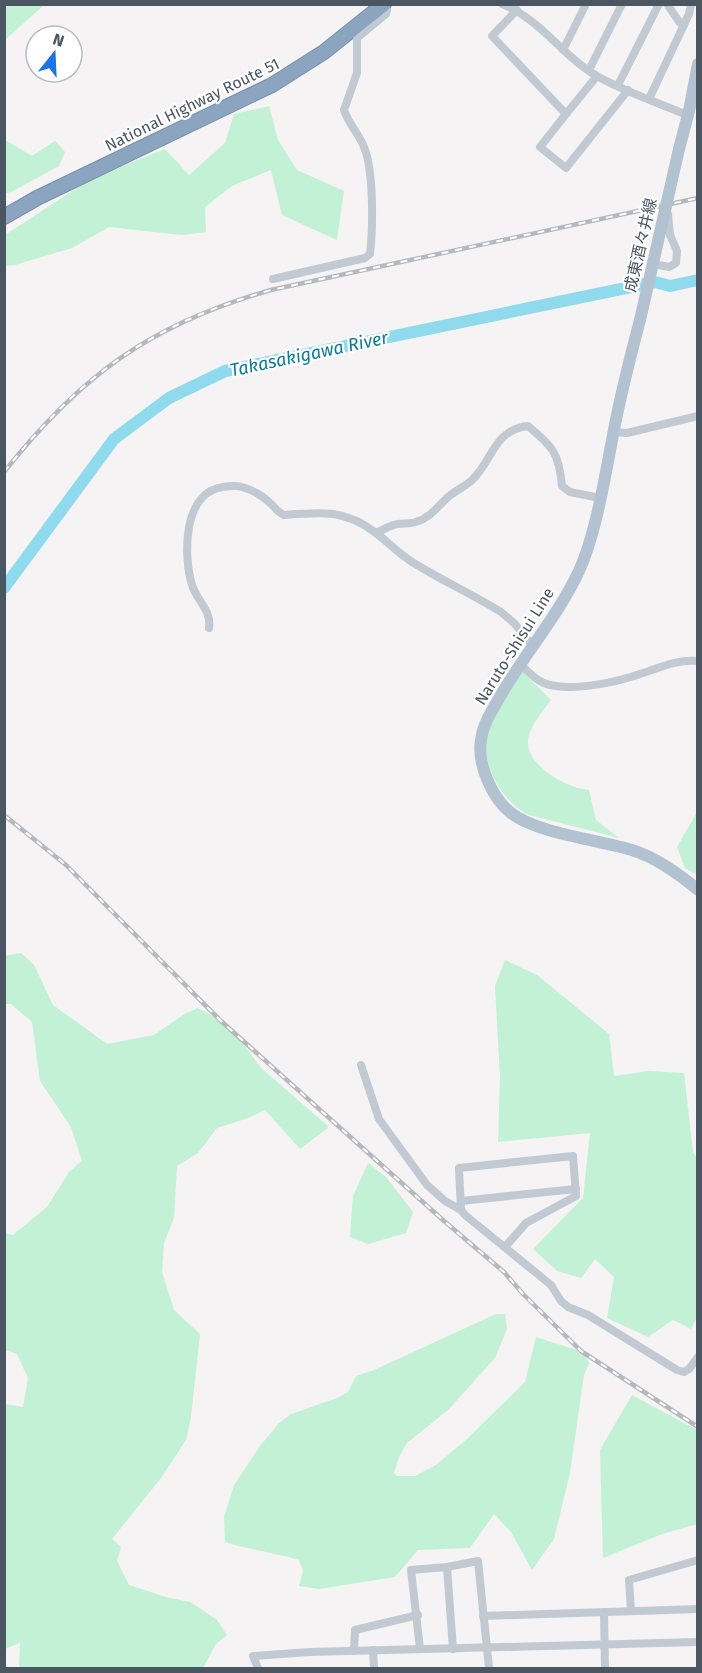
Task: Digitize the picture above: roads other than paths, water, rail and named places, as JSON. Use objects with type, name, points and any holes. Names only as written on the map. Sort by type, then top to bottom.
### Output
[{"type":"highway","name":"National Highway Route 51","points":[[4,218],[37,198],[272,85],[324,52],[384,5]]},
{"type":"main road","name":"成東酒々井線","points":[[613,432],[686,124],[698,64]]},
{"type":"main road","name":"Naruto-Shisui Line","points":[[613,432],[600,498],[580,569],[561,603],[491,712],[480,741],[482,765],[494,793],[510,812],[521,819],[537,826],[653,858],[698,890]]},
{"type":"street","points":[[502,4],[517,10],[540,27],[563,50],[597,76],[682,113],[689,111]]},
{"type":"street","points":[[589,70],[622,4]]},
{"type":"street","points":[[618,86],[659,4]]},
{"type":"street","points":[[667,4],[680,23],[684,25]]},
{"type":"street","points":[[649,99],[689,14],[691,4]]},
{"type":"street","points":[[273,279],[365,258],[370,254],[371,202],[365,149],[346,116],[345,110],[357,73],[357,38],[387,14],[384,5]]},
{"type":"street","points":[[563,50],[586,5]]},
{"type":"street","points":[[517,10],[492,36],[566,114]]},
{"type":"street","points":[[597,76],[540,147],[566,168],[628,90]]},
{"type":"street","points":[[653,264],[669,267],[676,263],[678,255],[670,236],[668,213]]},
{"type":"street","points":[[613,432],[627,433],[698,416]]},
{"type":"street","points":[[376,533],[395,524],[417,522],[430,515],[448,496],[470,482],[482,469],[495,446],[507,432],[515,428],[528,426],[550,445],[558,460],[562,486],[570,492],[600,498]]},
{"type":"street","points":[[209,628],[209,615],[192,586],[187,542],[188,528],[194,509],[204,493],[212,488],[240,486],[262,496],[284,515],[312,512],[339,514],[363,524],[411,562],[501,612],[514,623],[533,646]]},
{"type":"street","points":[[520,664],[539,681],[550,686],[579,687],[636,676],[677,662],[698,661]]},
{"type":"street","points":[[361,1065],[379,1119],[427,1185],[445,1201],[461,1206],[576,1189]]},
{"type":"street","points":[[505,1247],[526,1223],[576,1196],[573,1156],[459,1168],[461,1206],[465,1215],[551,1285],[561,1301],[568,1307],[588,1315],[676,1370],[684,1372],[698,1357]]},
{"type":"street","points":[[632,1610],[629,1580],[698,1560]]},
{"type":"street","points":[[420,1649],[418,1615],[411,1570],[447,1567],[478,1561],[489,1668]]},
{"type":"street","points":[[447,1567],[453,1649]]},
{"type":"street","points":[[483,1616],[698,1609]]},
{"type":"street","points":[[604,1612],[605,1668]]},
{"type":"street","points":[[354,1651],[355,1630],[418,1615]]},
{"type":"street","points":[[258,1668],[253,1656],[373,1650],[487,1649],[698,1642]]},
{"type":"street","points":[[373,1650],[374,1668]]},
{"type":"waterway","name":"Takasakigawa River","points":[[4,588],[114,439],[169,398],[225,371],[655,282],[670,286],[698,280]]},
{"type":"railway","points":[[4,472],[61,407],[91,381],[121,357],[189,319],[271,290],[698,198]]},
{"type":"railway","points":[[4,815],[66,865],[221,1021],[504,1272],[581,1351],[698,1427]]}]
